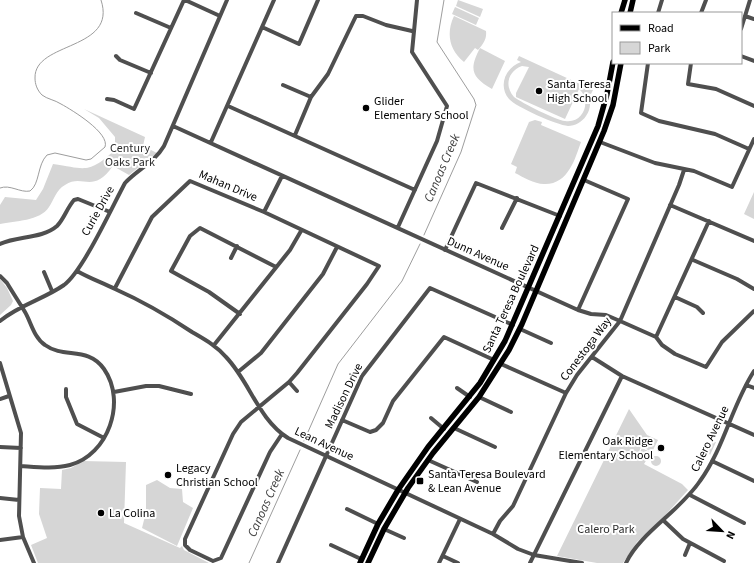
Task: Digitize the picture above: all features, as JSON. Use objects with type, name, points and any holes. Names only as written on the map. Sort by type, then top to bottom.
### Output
[{"type":"main road","points":[[621,12],[625,0]]},
{"type":"main road","points":[[630,12],[633,0]]},
{"type":"main road","name":"Santa Teresa Boulevard","points":[[360,561],[378,524],[398,490],[418,461],[470,397],[494,360],[513,325],[601,116],[613,64]]},
{"type":"main road","name":"Santa Teresa Boulevard","points":[[368,563],[384,529],[405,493],[428,460],[479,397],[501,364],[520,329],[600,142],[613,105],[621,64]]},
{"type":"street","points":[[107,99],[114,100],[134,109],[185,0],[220,16]]},
{"type":"street","name":"Curie Drive","points":[[0,321],[21,307],[64,284],[77,271],[125,183],[159,155],[227,0]]},
{"type":"street","points":[[211,142],[274,0]]},
{"type":"street","points":[[262,28],[299,44],[318,0]]},
{"type":"street","points":[[398,227],[437,141],[447,106],[412,52],[412,31],[417,0]]},
{"type":"street","points":[[658,12],[662,0]]},
{"type":"street","points":[[701,12],[706,0]]},
{"type":"street","points":[[742,25],[750,0]]},
{"type":"street","points":[[136,13],[171,28]]},
{"type":"street","points":[[294,135],[311,97],[328,74],[356,16],[363,16],[386,25],[412,31]]},
{"type":"street","points":[[745,16],[754,19]]},
{"type":"street","points":[[116,56],[120,60],[151,73]]},
{"type":"street","points":[[742,56],[754,62]]},
{"type":"street","points":[[648,64],[641,113],[659,121],[715,134],[749,149]]},
{"type":"street","points":[[691,64],[688,84],[716,90],[754,106]]},
{"type":"street","points":[[283,85],[311,97]]},
{"type":"street","points":[[228,106],[415,190]]},
{"type":"street","name":"Dunn Avenue","points":[[173,126],[578,310],[591,314],[606,315],[656,337],[668,350],[706,367],[722,342],[754,311]]},
{"type":"street","points":[[600,142],[654,163],[705,175],[732,187],[754,139]]},
{"type":"street","name":"Conestoga Way","points":[[493,534],[500,521],[512,506],[566,393],[620,321],[684,170]]},
{"type":"street","points":[[264,212],[282,176]]},
{"type":"street","points":[[578,310],[628,199],[584,180]]},
{"type":"street","name":"Mahan Drive","points":[[115,288],[152,217],[190,181],[264,212],[301,231],[379,266],[367,284],[289,382]]},
{"type":"street","points":[[445,250],[476,183],[560,216]]},
{"type":"street","points":[[502,228],[517,198]]},
{"type":"street","points":[[0,244],[53,229],[61,221],[74,200],[84,201],[110,212]]},
{"type":"street","points":[[670,205],[754,242]]},
{"type":"street","points":[[656,337],[693,260],[709,221]]},
{"type":"street","points":[[240,314],[209,292],[171,271],[190,236],[200,228],[276,267]]},
{"type":"street","points":[[214,345],[290,250],[301,231]]},
{"type":"street","points":[[231,258],[237,246]]},
{"type":"street","points":[[238,372],[254,360],[266,347],[323,274],[337,247]]},
{"type":"street","points":[[693,260],[737,279],[754,289]]},
{"type":"street","name":"Lean Avenue","points":[[77,271],[115,288],[214,345],[227,357],[238,372],[266,419],[282,434],[460,518],[534,556],[582,563]]},
{"type":"street","points":[[44,272],[52,291]]},
{"type":"street","points":[[0,276],[8,283],[41,342],[53,349],[92,357],[104,368],[114,392],[113,418],[104,438],[93,453],[70,465],[57,468],[21,466]]},
{"type":"street","name":"Madison Drive","points":[[278,563],[362,376],[430,288],[513,325]]},
{"type":"street","points":[[675,297],[697,307],[704,313]]},
{"type":"street","points":[[520,329],[551,343]]},
{"type":"street","points":[[342,420],[370,432],[380,428],[393,401],[444,337],[494,360]]},
{"type":"street","points":[[592,357],[622,376],[754,435]]},
{"type":"street","points":[[0,363],[21,433],[19,516],[23,537],[34,563]]},
{"type":"street","points":[[501,364],[566,393]]},
{"type":"street","name":"Calero Avenue","points":[[626,563],[636,547],[690,495],[712,461],[746,385],[754,371]]},
{"type":"street","points":[[530,563],[622,376]]},
{"type":"street","points":[[282,434],[270,452],[221,558],[213,561],[190,550],[185,545],[185,539],[233,434],[241,422],[289,382],[297,391]]},
{"type":"street","points":[[746,385],[754,388]]},
{"type":"street","points":[[114,392],[146,386],[159,386],[191,394]]},
{"type":"street","points":[[457,388],[470,397]]},
{"type":"street","points":[[66,389],[66,397],[77,424],[104,438]]},
{"type":"street","points":[[0,399],[9,396]]},
{"type":"street","points":[[479,397],[511,412]]},
{"type":"street","points":[[431,418],[444,429]]},
{"type":"street","points":[[454,428],[495,448]]},
{"type":"street","points":[[0,447],[21,448]]},
{"type":"street","points":[[428,460],[477,482]]},
{"type":"street","points":[[712,461],[754,481]]},
{"type":"street","points":[[690,495],[744,523]]},
{"type":"street","points":[[0,498],[19,500]]},
{"type":"street","points":[[347,509],[378,524]]},
{"type":"street","points":[[439,563],[460,518]]},
{"type":"street","points":[[664,521],[678,535],[724,561]]},
{"type":"street","points":[[384,529],[404,538]]},
{"type":"street","points":[[0,540],[23,537]]},
{"type":"street","points":[[685,555],[690,543]]},
{"type":"street","points":[[331,546],[360,561]]},
{"type":"street","points":[[443,556],[458,563]]},
{"type":"green space","points":[[458,0],[483,9],[480,17],[456,6]]},
{"type":"green space","points":[[455,7],[479,18],[476,25],[452,14]]},
{"type":"green space","points":[[454,16],[486,31],[482,46],[478,50],[475,48],[464,62],[455,52],[450,41],[450,29]]},
{"type":"green space","points":[[480,48],[505,61],[492,89],[485,85],[474,72],[474,62]]},
{"type":"green space","points":[[519,56],[593,90],[591,94],[588,93],[590,108],[584,118],[573,125],[563,125],[528,111],[509,99],[504,89],[505,78],[511,68],[521,62],[517,60]],"holes":[[[522,66],[529,67],[516,93],[516,97],[565,119],[579,89],[585,99],[584,110],[581,115],[572,121],[561,120],[539,111],[514,97],[509,88],[509,79],[513,71],[517,68]]]},
{"type":"green space","name":"Century Oaks Park","points":[[84,109],[145,137],[143,146],[157,153],[129,175],[113,166],[106,175],[99,180],[93,182],[71,182],[59,190],[49,207],[40,215],[27,220],[0,224],[0,205],[5,197],[36,200],[43,189],[53,164],[87,168],[99,163],[115,150],[115,137],[99,118]]},
{"type":"green space","points":[[535,120],[542,122],[541,125],[581,142],[573,163],[565,176],[552,183],[540,184],[529,180],[515,173],[517,167],[511,164],[529,122]]},
{"type":"green space","points":[[754,192],[754,219],[744,214]]},
{"type":"green space","points":[[0,279],[7,288],[13,301],[11,305],[0,315]]},
{"type":"green space","name":"Calero Park","points":[[629,409],[647,435],[658,440],[655,446],[644,440],[638,454],[647,459],[644,464],[682,484],[688,490],[661,520],[637,542],[623,563],[597,563],[557,556]]},
{"type":"green space","points":[[645,441],[655,446],[652,452],[642,447]]},
{"type":"green space","points":[[716,442],[710,455],[704,443]]},
{"type":"green space","points":[[642,448],[652,453],[649,459],[639,454]]},
{"type":"green space","points":[[654,456],[658,456],[660,457],[660,465],[654,466],[651,463],[651,459]]},
{"type":"green space","points":[[83,461],[126,462],[124,523],[180,548],[182,546],[184,550],[209,563],[38,563],[31,545],[47,538],[39,514],[40,488],[61,489],[62,470],[71,468]]},
{"type":"green space","points":[[157,480],[170,488],[182,489],[183,502],[193,508],[177,546],[142,528],[146,512],[146,485]]},
{"type":"waterway","points":[[0,188],[8,187],[22,191],[30,191],[35,184],[44,159],[47,155],[55,153],[86,160],[91,159],[105,147],[105,141],[102,135],[89,122],[59,103],[46,98],[39,91],[35,82],[38,66],[47,57],[87,37],[98,28],[103,16],[101,0]]},
{"type":"waterway","name":"Canoas Creek","points":[[424,235],[461,152],[476,105],[474,99],[437,42],[444,0]]},
{"type":"waterway","name":"Canoas Creek","points":[[304,441],[338,364],[402,281],[420,244]]},
{"type":"waterway","name":"Canoas Creek","points":[[249,563],[300,450]]},
{"type":"place","name":"Santa Teresa High School","points":[[539,91]]},
{"type":"place","name":"Glider Elementary School","points":[[366,108]]},
{"type":"place","name":"Oak Ridge Elementary School","points":[[661,448]]},
{"type":"place","name":"Legacy Christian School","points":[[168,475]]},
{"type":"place","name":"Santa Teresa Boulevard & Lean Avenue","points":[[420,481]]},
{"type":"place","name":"La Colina","points":[[101,513]]}]
